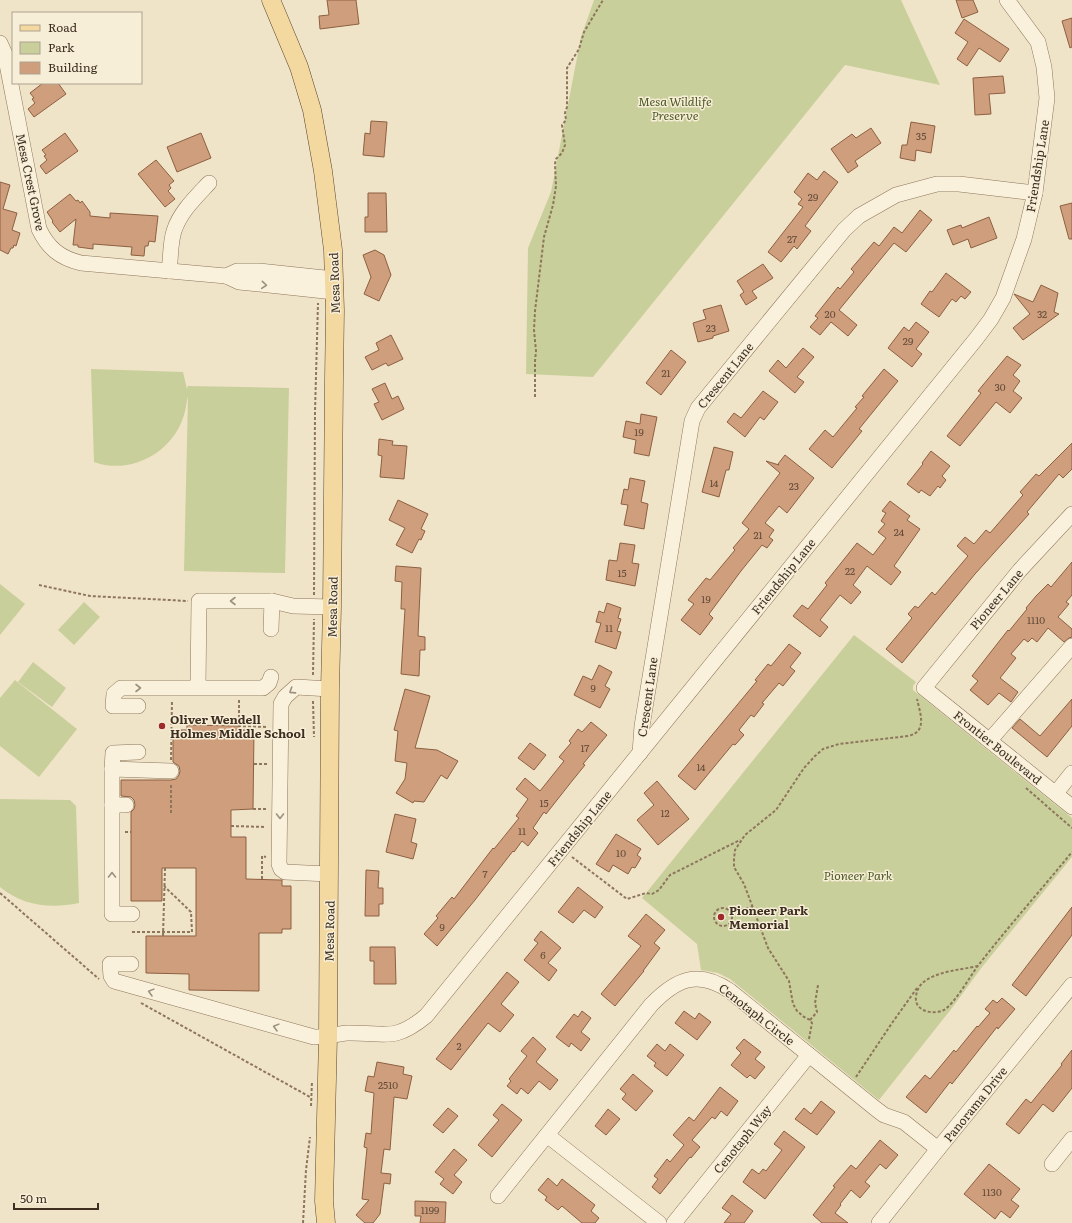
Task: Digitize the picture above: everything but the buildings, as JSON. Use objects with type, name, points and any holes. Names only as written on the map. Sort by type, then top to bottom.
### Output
[{"type":"main road","name":"Mesa Road","points":[[271,0],[299,67],[312,110],[323,171],[333,250],[330,874],[324,1201],[326,1223]]},
{"type":"street","name":"Friendship Lane","points":[[131,964],[110,964],[111,976],[114,981],[120,984],[314,1037],[328,1037],[347,1033],[389,1035],[399,1033],[426,1016],[971,345],[1003,298],[1024,239],[1035,193],[1047,98],[1044,67],[1038,42],[1007,0]]},
{"type":"street","name":"Mesa Crest Grove","points":[[2,49],[39,229],[48,246],[63,257],[81,263],[226,276],[239,282],[288,280],[334,285]]},
{"type":"street","points":[[169,271],[174,231],[178,221],[184,211],[209,183]]},
{"type":"street","name":"Crescent Lane","points":[[640,753],[642,726],[692,421],[698,408],[844,230],[859,216],[896,194],[937,184],[959,184],[1035,193]]},
{"type":"street","name":"Pioneer Lane","points":[[923,694],[978,621],[1020,570],[1072,514]]},
{"type":"street","points":[[198,687],[199,601],[272,601],[293,606],[332,607]]},
{"type":"street","points":[[271,629],[272,601]]},
{"type":"street","points":[[990,740],[1072,646]]},
{"type":"street","points":[[138,706],[114,706],[114,694],[121,688],[263,688],[271,677]]},
{"type":"street","points":[[330,689],[296,687],[285,697],[281,704],[279,864],[281,869],[285,872],[330,874]]},
{"type":"street","name":"Frontier Boulevard","points":[[923,694],[990,740],[1072,806]]},
{"type":"street","points":[[132,914],[112,914],[119,805],[112,769],[113,753],[138,752]]},
{"type":"street","points":[[112,769],[171,771]]},
{"type":"street","points":[[1056,793],[1072,773]]},
{"type":"street","name":"Cenotaph Circle","points":[[498,1196],[652,1005],[672,986],[683,981],[695,979],[707,980],[720,984],[809,1047],[876,1109],[884,1115],[904,1122],[938,1149]]},
{"type":"street","name":"Panorama Drive","points":[[879,1223],[1072,985]]},
{"type":"street","name":"Cenotaph Way","points":[[674,1223],[809,1047]]},
{"type":"street","points":[[547,1135],[658,1223]]},
{"type":"street","points":[[1052,1164],[1072,1139]]},
{"type":"path","points":[[535,397],[534,380],[536,351],[534,311],[544,237],[553,204],[556,186],[556,159],[562,153],[565,145],[562,125],[566,120],[567,68],[580,49],[586,28],[603,0]]},
{"type":"path","points":[[39,585],[90,596],[199,601]]},
{"type":"path","points":[[171,813],[172,688]]},
{"type":"path","points":[[240,688],[239,726],[271,727]]},
{"type":"path","points":[[809,1047],[812,1023],[797,1011],[793,1004],[789,981],[768,948],[744,884],[734,866],[735,850],[751,829],[776,810],[804,768],[823,749],[839,744],[914,735],[921,725],[916,694],[923,694]]},
{"type":"path","points":[[254,764],[271,764]]},
{"type":"path","points":[[1024,787],[1072,828]]},
{"type":"path","points":[[253,809],[270,809]]},
{"type":"path","points":[[231,826],[280,827]]},
{"type":"path","points":[[561,850],[577,860],[627,899],[646,893],[652,894],[659,890],[670,876],[742,839]]},
{"type":"path","points":[[918,987],[916,996],[917,1004],[923,1010],[933,1013],[944,1010],[954,1000],[978,966],[1072,852]]},
{"type":"path","points":[[262,879],[262,856],[270,858]]},
{"type":"path","points":[[163,936],[165,868]]},
{"type":"path","points":[[132,932],[192,932],[192,912],[164,886]]},
{"type":"path","points":[[731,912],[732,918],[728,924],[720,926],[715,922],[714,914],[716,910],[725,908],[731,912],[753,907]]},
{"type":"path","points":[[855,1078],[892,1023],[918,987],[925,980],[934,975],[978,966]]},
{"type":"path","points":[[810,1020],[817,1012],[815,1003],[818,985]]},
{"type":"green space","name":"Mesa Wildlife Preserve","points":[[594,0],[901,0],[940,85],[845,65],[593,377],[526,374],[528,248],[551,192],[581,37]]},
{"type":"green space","points":[[91,369],[183,372],[187,389],[188,386],[289,388],[285,573],[184,571],[188,397],[184,415],[177,431],[169,442],[159,451],[147,458],[121,466],[94,462]]},
{"type":"green space","points":[[0,584],[25,604],[0,635]]},
{"type":"green space","points":[[84,602],[100,617],[74,645],[58,630]]},
{"type":"green space","name":"Pioneer Park","points":[[854,635],[916,682],[913,686],[913,690],[1072,818],[1072,857],[982,967],[952,1008],[879,1100],[730,979],[718,973],[701,970],[697,944],[642,898]]},
{"type":"green space","points":[[33,662],[66,688],[52,707],[18,682]]},
{"type":"green space","points":[[15,680],[77,729],[39,777],[0,746],[0,698]]},
{"type":"green space","points":[[0,799],[70,800],[76,806],[79,903],[47,906],[27,902],[0,887]]},
{"type":"place","name":"Oliver Wendell Holmes Middle School","points":[[162,726]]},
{"type":"place","name":"Pioneer Park Memorial","points":[[721,917]]}]
